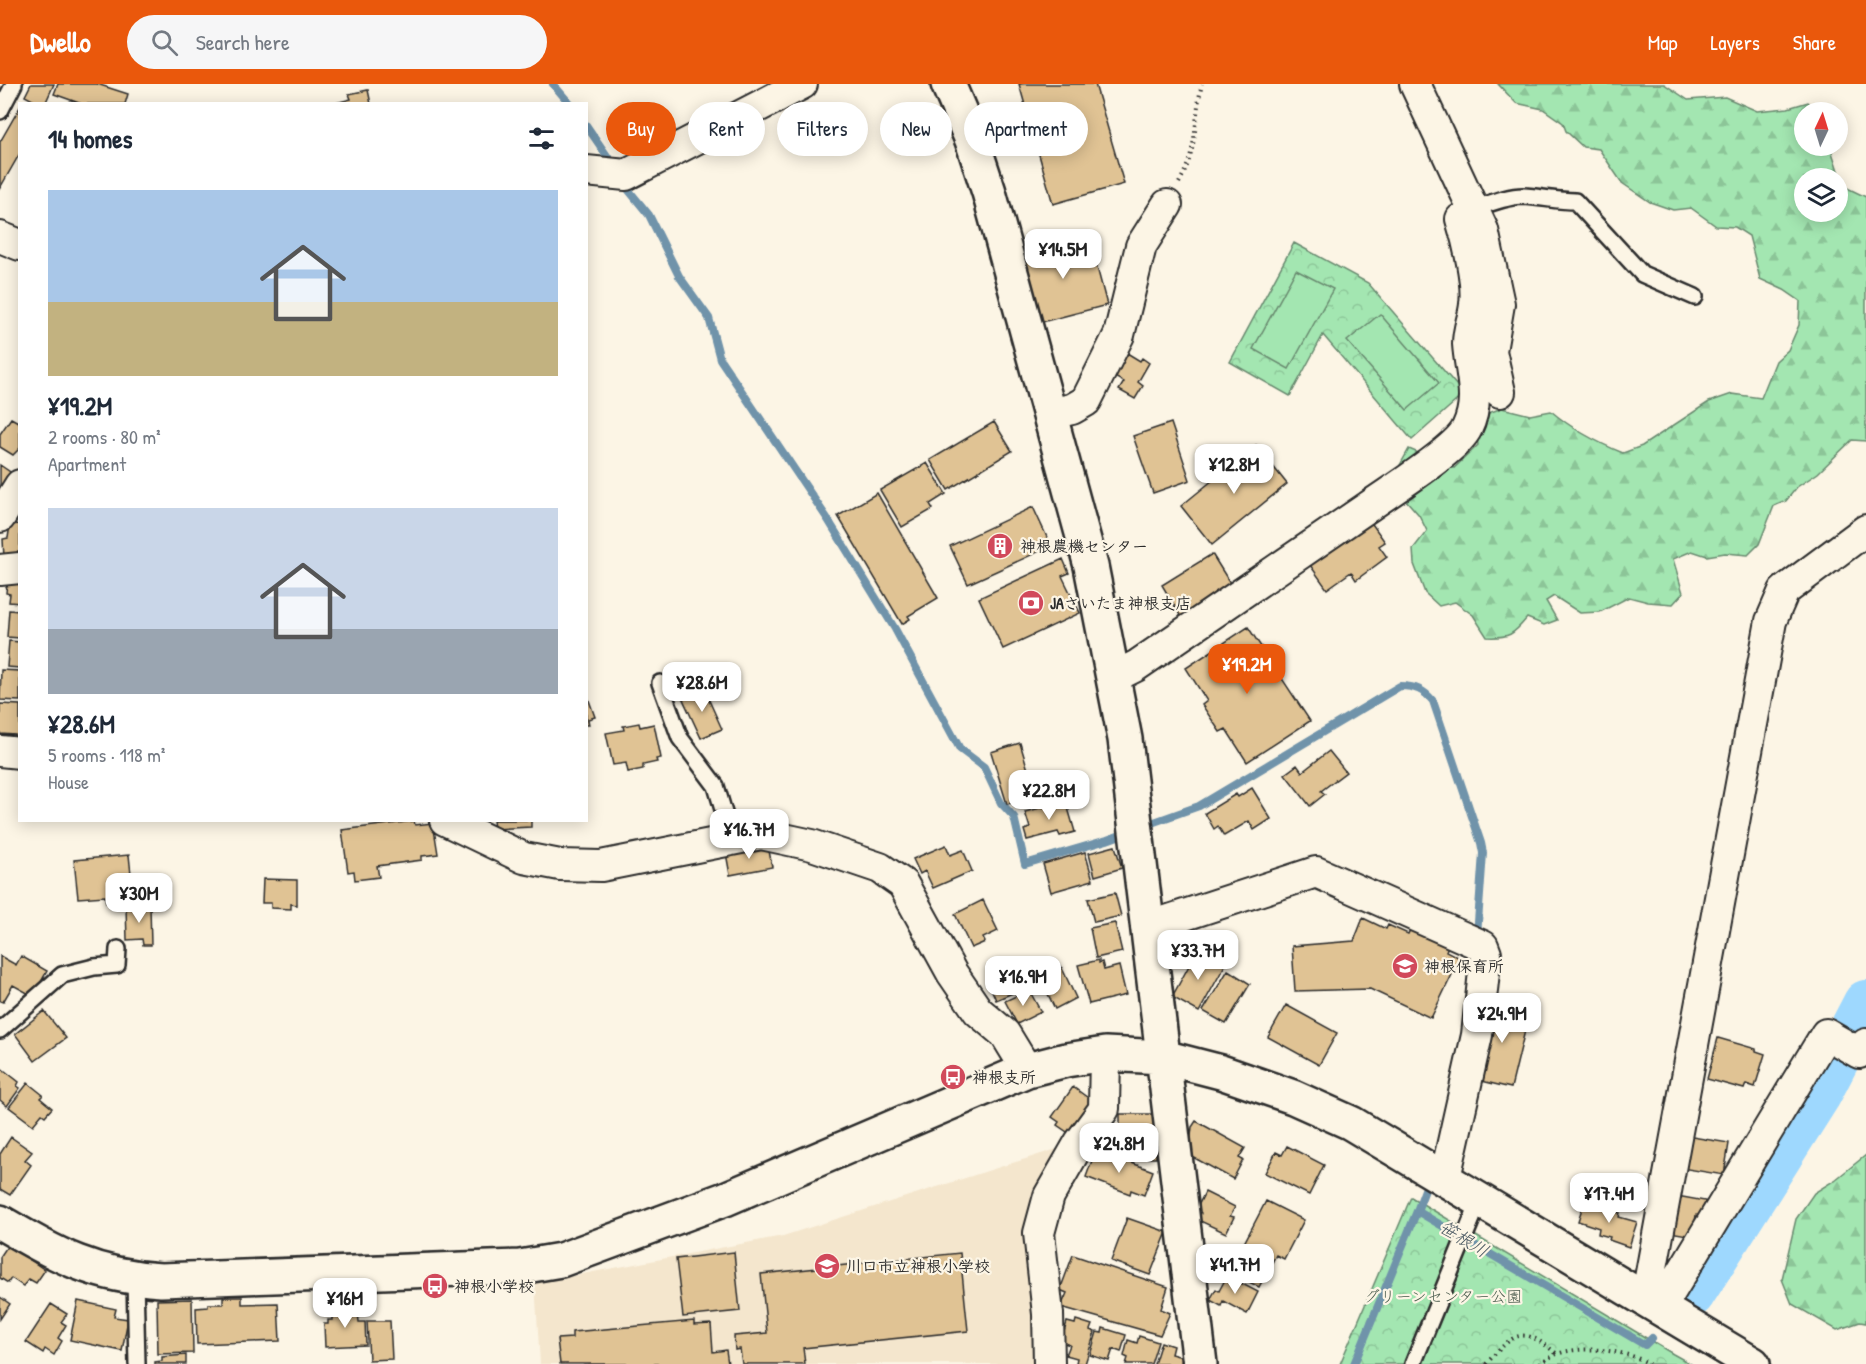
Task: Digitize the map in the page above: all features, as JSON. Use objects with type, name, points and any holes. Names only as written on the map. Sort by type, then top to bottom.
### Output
[{"type":"street","points":[[588,171],[626,175],[802,84]]},
{"type":"street","points":[[948,84],[972,140],[989,192],[1091,567],[1114,677],[1125,739],[1200,1364]]},
{"type":"street","points":[[1415,84],[1483,230],[1498,304],[1491,351],[1500,392]]},
{"type":"street","points":[[1049,414],[1072,409],[1086,401],[1119,335],[1141,246],[1167,205]]},
{"type":"street","points":[[1114,677],[1136,666],[1392,491],[1449,448],[1467,430],[1475,405],[1474,379],[1468,344],[1470,322],[1475,305],[1475,280],[1461,219],[1474,211]]},
{"type":"street","points":[[0,237],[18,244]]},
{"type":"street","points":[[0,517],[18,487]]},
{"type":"street","points":[[1653,1305],[1771,621],[1784,591],[1866,530]]},
{"type":"street","points":[[0,570],[18,568]]},
{"type":"street","points":[[0,751],[18,753]]},
{"type":"street","points":[[449,822],[524,858],[560,865],[601,866],[761,834],[812,845],[880,868],[903,884],[952,973],[978,1011],[1005,1034],[1027,1070]]},
{"type":"street","points":[[1148,927],[1316,872],[1483,946],[1486,954],[1477,1035],[1445,1178]]},
{"type":"street","points":[[1653,1305],[1826,1034],[1859,1053],[1866,1044]]},
{"type":"street","points":[[0,1222],[78,1264],[135,1278],[161,1280],[520,1267],[561,1260],[725,1199],[1027,1070],[1066,1060],[1105,1054],[1163,1057],[1221,1072],[1293,1097],[1352,1123],[1754,1364]]},
{"type":"street","points":[[1049,1364],[1048,1314],[1039,1233],[1049,1196],[1080,1142],[1104,1109],[1105,1054]]},
{"type":"lane","points":[[0,111],[14,84]]},
{"type":"lane","points":[[1474,211],[1496,201],[1522,196],[1575,201],[1642,274],[1695,297]]},
{"type":"lane","points":[[660,683],[680,738],[716,786],[732,840]]},
{"type":"lane","points":[[0,1030],[62,975],[94,967],[117,965],[118,949]]},
{"type":"lane","points":[[1413,1364],[1479,1199]]},
{"type":"lane","points":[[135,1278],[137,1364]]},
{"type":"path","points":[[1167,205],[1189,165],[1196,134],[1197,103],[1202,84]]},
{"type":"path","points":[[1486,1364],[1509,1339],[1525,1335],[1542,1342],[1557,1354]]},
{"type":"path","points":[[1540,1364],[1557,1354],[1596,1351],[1624,1353],[1649,1364]]},
{"type":"shaded area","name":"川口市立神根小学校","points":[[1066,1146],[1041,1187],[1038,1364],[540,1364],[535,1283],[783,1236]]},
{"type":"green space","points":[[1498,84],[1664,84],[1688,100],[1725,97],[1757,111],[1794,106],[1794,156],[1833,156],[1837,168],[1794,168],[1794,222],[1848,222],[1848,188],[1866,197],[1866,441],[1852,440],[1818,473],[1797,487],[1786,501],[1774,506],[1759,544],[1748,555],[1725,553],[1707,556],[1692,551],[1673,559],[1683,593],[1673,604],[1648,602],[1629,597],[1600,612],[1580,613],[1554,596],[1546,601],[1557,620],[1544,625],[1527,618],[1510,634],[1501,637],[1487,637],[1473,615],[1455,602],[1439,606],[1425,593],[1414,564],[1413,549],[1427,531],[1419,515],[1405,499],[1407,489],[1400,465],[1409,449],[1454,468],[1478,445],[1475,418],[1502,408],[1530,415],[1551,411],[1585,435],[1623,453],[1642,446],[1709,402],[1732,394],[1761,398],[1776,361],[1788,350],[1799,325],[1800,301],[1784,290],[1760,279],[1749,236],[1735,227],[1716,226],[1691,208],[1673,210],[1650,202],[1622,183],[1599,149],[1583,147],[1566,131],[1563,123],[1543,109],[1516,103]]},
{"type":"green space","points":[[1294,243],[1368,283],[1464,394],[1412,440],[1323,335],[1290,396],[1230,362]]},
{"type":"green space","points":[[1296,270],[1333,289],[1289,369],[1253,349]]},
{"type":"green space","points":[[1380,314],[1439,383],[1407,410],[1347,341]]},
{"type":"green space","points":[[1866,1155],[1866,1323],[1860,1322],[1837,1330],[1792,1304],[1782,1279],[1796,1219],[1814,1193],[1835,1180]]},
{"type":"green space","name":"グリーンセンター公園","points":[[1411,1197],[1673,1354],[1691,1364],[1340,1364]]},
{"type":"building","points":[[31,84],[54,84],[46,102],[36,102],[25,96]]},
{"type":"building","points":[[58,84],[97,84],[128,94],[126,102],[76,102],[54,94]]},
{"type":"building","points":[[1019,84],[1095,84],[1124,184],[1053,204],[1039,156],[1088,156],[1088,102],[1024,102]]},
{"type":"building","points":[[368,90],[371,102],[340,102],[351,99],[349,94]]},
{"type":"building","points":[[18,110],[18,156],[0,188],[0,142]]},
{"type":"building","points":[[1089,237],[1107,305],[1038,323],[1020,254]]},
{"type":"building","points":[[1127,353],[1140,361],[1142,358],[1149,363],[1138,382],[1143,386],[1135,399],[1119,390],[1124,382],[1109,374]]},
{"type":"building","points":[[11,418],[18,422],[18,450],[13,455],[0,447],[0,434]]},
{"type":"building","points":[[994,422],[1012,451],[948,490],[930,460]]},
{"type":"building","points":[[1171,423],[1190,480],[1153,493],[1133,436]]},
{"type":"building","points":[[1256,445],[1287,484],[1212,545],[1181,506]]},
{"type":"building","points":[[927,463],[946,494],[930,504],[933,509],[902,527],[880,490]]},
{"type":"building","points":[[0,465],[16,476],[0,499]]},
{"type":"building","points":[[877,493],[938,598],[908,616],[910,619],[902,624],[838,516]]},
{"type":"building","name":"神根農機センター","points":[[1033,507],[1051,546],[968,584],[950,546]]},
{"type":"building","points":[[1365,514],[1385,542],[1379,546],[1387,557],[1356,580],[1351,572],[1327,589],[1305,558]]},
{"type":"building","points":[[18,524],[18,558],[4,558],[3,539],[8,538],[10,525]]},
{"type":"building","points":[[1212,554],[1235,591],[1184,622],[1162,585]]},
{"type":"building","points":[[1063,559],[1069,573],[1062,576],[1080,613],[1003,649],[979,598]]},
{"type":"building","points":[[14,579],[18,579],[18,603],[9,602],[10,594],[6,593],[7,583],[14,584]]},
{"type":"building","points":[[9,610],[18,611],[18,638],[7,637]]},
{"type":"building","points":[[1248,627],[1310,721],[1247,762],[1226,729],[1220,732],[1202,705],[1207,701],[1186,668]]},
{"type":"building","points":[[9,641],[18,642],[18,668],[7,667]]},
{"type":"building","points":[[1,670],[18,671],[18,701],[0,700]]},
{"type":"building","points":[[703,687],[722,729],[701,738],[682,697]]},
{"type":"building","points":[[588,698],[595,717],[588,719]]},
{"type":"building","points":[[0,704],[18,705],[18,741],[14,740],[15,735],[0,734]]},
{"type":"building","points":[[639,723],[640,727],[654,724],[661,758],[656,759],[657,762],[643,765],[643,769],[628,772],[626,763],[613,765],[606,733],[624,730],[623,726]]},
{"type":"building","points":[[1020,743],[1034,790],[1014,797],[1015,802],[1007,804],[991,752]]},
{"type":"building","points":[[1329,751],[1346,772],[1321,791],[1325,794],[1310,806],[1285,774],[1297,765],[1302,772]]},
{"type":"building","points":[[1252,788],[1271,819],[1254,830],[1249,821],[1224,836],[1218,826],[1214,829],[1205,813],[1236,794],[1238,797]]},
{"type":"building","points":[[1066,801],[1075,832],[1060,836],[1058,832],[1027,840],[1024,830],[1030,828],[1025,812]]},
{"type":"building","points":[[406,822],[414,822],[415,825],[433,823],[438,854],[422,856],[422,860],[377,866],[379,877],[355,880],[354,871],[348,872],[342,830]]},
{"type":"building","points":[[493,822],[531,822],[531,827],[494,829]]},
{"type":"building","points":[[768,845],[772,867],[730,875],[726,853]]},
{"type":"building","points":[[946,845],[950,855],[963,850],[972,871],[933,888],[925,871],[920,874],[913,859]]},
{"type":"building","points":[[1115,846],[1122,868],[1095,876],[1089,853]]},
{"type":"building","points":[[1085,852],[1093,880],[1051,892],[1043,864]]},
{"type":"building","points":[[129,855],[132,884],[128,885],[129,895],[125,896],[126,901],[106,903],[105,896],[78,898],[74,860]]},
{"type":"building","points":[[263,879],[297,880],[297,905],[291,904],[291,909],[271,908],[271,903],[262,903]]},
{"type":"building","points":[[1115,893],[1121,916],[1094,922],[1088,899]]},
{"type":"building","points":[[983,900],[998,931],[983,938],[985,942],[971,948],[955,914]]},
{"type":"building","points":[[150,906],[151,945],[143,945],[142,939],[127,940],[126,907]]},
{"type":"building","points":[[1363,918],[1386,929],[1388,925],[1408,934],[1410,930],[1448,946],[1446,951],[1460,958],[1431,1018],[1370,989],[1295,991],[1292,946],[1354,941]]},
{"type":"building","points":[[1115,923],[1122,952],[1096,958],[1090,928]]},
{"type":"building","points":[[1197,951],[1225,965],[1199,1012],[1172,997]]},
{"type":"building","points":[[0,956],[16,965],[21,956],[47,971],[33,996],[13,985],[3,1002],[0,1001]]},
{"type":"building","points":[[1099,960],[1104,970],[1119,966],[1126,995],[1089,1004],[1078,965]]},
{"type":"building","points":[[1029,961],[1036,978],[1020,985],[1022,989],[996,1000],[987,979]]},
{"type":"building","points":[[1061,966],[1076,998],[1055,1009],[1040,977]]},
{"type":"building","points":[[1228,970],[1250,984],[1226,1024],[1203,1011]]},
{"type":"building","points":[[1029,990],[1041,1012],[1017,1024],[1005,1001]]},
{"type":"building","points":[[1492,1001],[1530,1010],[1511,1088],[1473,1079]]},
{"type":"building","points":[[1286,1005],[1337,1033],[1319,1065],[1268,1037]]},
{"type":"building","points":[[44,1011],[66,1038],[35,1061],[15,1034]]},
{"type":"building","points":[[1718,1038],[1756,1049],[1765,1054],[1755,1087],[1746,1084],[1744,1089],[1707,1079]]},
{"type":"building","points":[[0,1067],[19,1082],[17,1086],[20,1088],[7,1106],[0,1100]]},
{"type":"building","points":[[28,1083],[43,1095],[40,1098],[52,1108],[45,1116],[42,1114],[33,1125],[9,1107]]},
{"type":"building","points":[[1073,1087],[1095,1103],[1073,1136],[1057,1125],[1059,1122],[1052,1117]]},
{"type":"building","points":[[1120,1114],[1156,1114],[1156,1158],[1120,1158]]},
{"type":"building","points":[[1196,1121],[1245,1148],[1239,1158],[1243,1160],[1233,1179],[1189,1155],[1192,1127]]},
{"type":"building","points":[[1686,1136],[1729,1143],[1724,1175],[1681,1168]]},
{"type":"building","points":[[11,1137],[32,1152],[25,1160],[31,1165],[10,1195],[0,1189],[0,1154]]},
{"type":"building","points":[[1287,1146],[1324,1165],[1309,1195],[1265,1173],[1276,1152],[1282,1155]]},
{"type":"building","points":[[1100,1151],[1153,1171],[1144,1195],[1131,1190],[1130,1194],[1086,1177],[1094,1155],[1098,1157]]},
{"type":"building","points":[[1205,1192],[1235,1207],[1230,1216],[1234,1217],[1226,1233],[1198,1220],[1201,1213],[1196,1210]]},
{"type":"building","points":[[1677,1196],[1705,1201],[1703,1216],[1696,1215],[1693,1236],[1664,1231]]},
{"type":"building","points":[[1266,1201],[1304,1220],[1284,1259],[1276,1255],[1259,1287],[1229,1272]]},
{"type":"building","points":[[1584,1202],[1620,1213],[1619,1217],[1637,1222],[1629,1247],[1609,1240],[1610,1237],[1598,1234],[1599,1228],[1578,1221]]},
{"type":"building","points":[[1127,1218],[1167,1232],[1150,1275],[1111,1261]]},
{"type":"building","points":[[8,1245],[45,1270],[36,1283],[29,1279],[23,1286],[11,1278],[8,1283],[0,1278],[0,1257]]},
{"type":"building","points":[[734,1252],[740,1311],[683,1317],[676,1259]]},
{"type":"building","points":[[960,1253],[968,1331],[803,1348],[805,1364],[742,1364],[740,1349],[735,1350],[734,1336],[767,1333],[761,1274]]},
{"type":"building","points":[[1073,1255],[1168,1287],[1161,1309],[1170,1313],[1160,1335],[1061,1307],[1067,1293],[1060,1290]]},
{"type":"building","points":[[1227,1276],[1258,1292],[1247,1314],[1223,1301],[1221,1306],[1210,1300],[1216,1289],[1219,1291]]},
{"type":"building","points":[[0,1297],[10,1304],[0,1319]]},
{"type":"building","points":[[223,1297],[242,1297],[242,1304],[278,1303],[280,1341],[197,1344],[196,1308],[208,1307],[208,1304],[223,1304]]},
{"type":"building","points":[[192,1299],[193,1353],[158,1354],[157,1300]]},
{"type":"building","points":[[78,1301],[116,1309],[114,1317],[128,1319],[122,1351],[70,1340]]},
{"type":"building","points":[[51,1304],[67,1314],[61,1322],[66,1325],[58,1338],[62,1341],[54,1355],[45,1349],[43,1353],[26,1342]]},
{"type":"building","points":[[346,1306],[346,1312],[358,1311],[359,1322],[365,1322],[366,1345],[325,1347],[324,1324],[332,1320],[332,1307]]},
{"type":"building","points":[[1076,1320],[1092,1325],[1090,1330],[1095,1332],[1085,1364],[1076,1363],[1077,1358],[1066,1355],[1070,1345],[1061,1342],[1067,1322],[1075,1324]]},
{"type":"building","points":[[367,1321],[390,1321],[392,1359],[369,1360]]},
{"type":"building","points":[[694,1321],[694,1325],[711,1324],[713,1352],[726,1350],[728,1364],[560,1364],[557,1339],[572,1338],[572,1332]]},
{"type":"building","points":[[1103,1328],[1126,1335],[1121,1352],[1113,1349],[1109,1361],[1090,1355],[1097,1332],[1102,1333]]},
{"type":"building","points":[[1139,1336],[1158,1342],[1151,1364],[1126,1364],[1128,1358],[1124,1356],[1128,1340],[1137,1343]]},
{"type":"building","points":[[1161,1342],[1173,1346],[1171,1354],[1182,1357],[1181,1364],[1154,1364]]},
{"type":"building","points":[[186,1355],[186,1364],[155,1364],[155,1362],[162,1361],[162,1357]]},
{"type":"waterway","points":[[553,84],[568,102]]},
{"type":"waterway","points":[[588,128],[614,166]]},
{"type":"waterway","points":[[622,182],[649,215],[679,276],[709,318],[720,359],[827,518],[895,629],[960,749],[984,767],[1001,803],[1014,817],[1025,864],[1129,832]]},
{"type":"waterway","points":[[1143,826],[1199,806],[1400,686],[1415,688],[1423,691],[1433,701],[1481,843],[1483,853],[1477,936]]},
{"type":"waterway","name":"笹根川","points":[[1692,1294],[1818,1095],[1866,1003]]},
{"type":"waterway","points":[[1417,1211],[1429,1179]]},
{"type":"waterway","name":"笹根川","points":[[1354,1364],[1417,1211],[1645,1345],[1652,1338]]},
{"type":"place","name":"神根農機センター","points":[[1000,546]]},
{"type":"place","name":"JAさいたま神根支店","points":[[1031,603]]},
{"type":"place","name":"神根保育所","points":[[1405,966]]},
{"type":"place","name":"神根支所","points":[[953,1077]]},
{"type":"place","name":"川口市立神根小学校","points":[[827,1266]]},
{"type":"place","name":"神根小学校","points":[[435,1286]]}]
